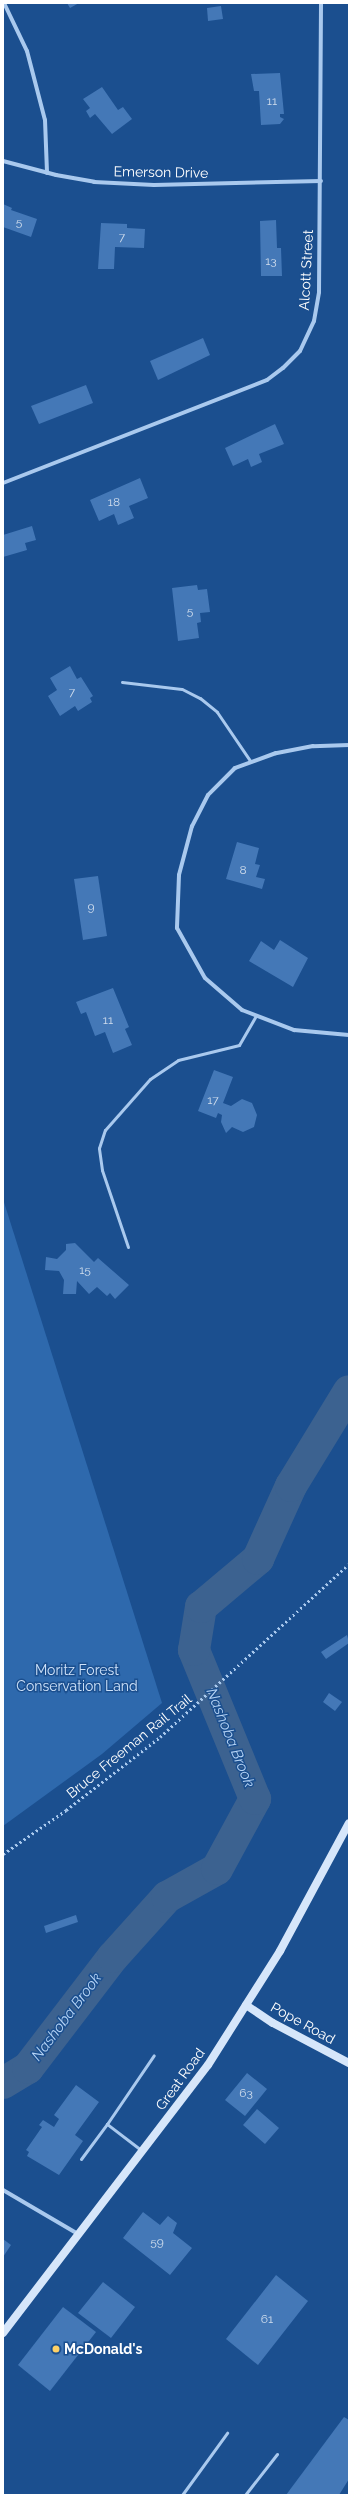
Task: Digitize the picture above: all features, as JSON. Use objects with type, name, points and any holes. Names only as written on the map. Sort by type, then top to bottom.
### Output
[{"type":"main road","name":"Great Road","points":[[3,2333],[208,2065],[280,1952],[349,1822]]},
{"type":"main road","name":"Pope Road","points":[[246,2005],[273,2023],[349,2063]]},
{"type":"street","points":[[4,3],[27,52],[45,120],[47,173]]},
{"type":"street","name":"Alcott Street","points":[[3,483],[266,380],[283,368],[305,341],[317,308],[321,181],[321,3]]},
{"type":"street","name":"Emerson Drive","points":[[3,161],[47,173],[94,182],[154,185],[321,181]]},
{"type":"street","points":[[349,745],[313,746],[276,753],[235,768],[208,795],[192,826],[179,876],[177,928],[205,978],[242,1010],[294,1030],[349,1036]]},
{"type":"street","points":[[3,2190],[78,2234]]},
{"type":"lane","points":[[122,682],[182,689],[200,698],[217,712],[251,762]]},
{"type":"lane","points":[[128,1247],[102,1170],[99,1148],[105,1130],[150,1079],[178,1060],[239,1045],[256,1016]]},
{"type":"lane","points":[[81,2159],[154,2055]]},
{"type":"lane","points":[[107,2124],[142,2151]]},
{"type":"lane","points":[[182,2495],[227,2433]]},
{"type":"lane","points":[[245,2495],[277,2454]]},
{"type":"path","name":"Bruce Freeman Rail Trail","points":[[3,1854],[66,1810],[160,1737],[349,1564]]},
{"type":"green space","name":"Moritz Forest Conservation Land","points":[[3,1199],[162,1703],[102,1754],[3,1826]]},
{"type":"building","points":[[67,3],[79,3],[70,8]]},
{"type":"building","points":[[221,6],[223,19],[208,21],[207,8]]},
{"type":"building","points":[[280,73],[284,114],[280,114],[280,117],[284,119],[280,124],[261,125],[259,91],[254,91],[251,74]]},
{"type":"building","points":[[102,87],[118,110],[123,107],[132,119],[112,134],[95,114],[90,118],[86,111],[90,108],[83,99]]},
{"type":"building","points":[[3,204],[12,208],[11,210],[37,219],[31,237],[3,227]]},
{"type":"building","points":[[276,220],[277,248],[281,248],[282,276],[261,276],[260,221]]},
{"type":"building","points":[[101,223],[127,224],[127,228],[145,229],[144,248],[115,247],[114,269],[98,269]]},
{"type":"building","points":[[203,338],[210,355],[158,380],[150,361]]},
{"type":"building","points":[[86,385],[93,403],[39,424],[31,406]]},
{"type":"building","points":[[275,424],[284,444],[259,454],[262,462],[251,467],[248,459],[233,466],[225,448]]},
{"type":"building","points":[[140,478],[148,498],[129,506],[134,518],[118,525],[114,514],[99,521],[90,500]]},
{"type":"building","points":[[32,526],[36,540],[25,543],[27,550],[3,557],[3,535]]},
{"type":"building","points":[[197,585],[198,590],[207,589],[210,612],[200,613],[201,622],[197,623],[199,638],[178,641],[172,588]]},
{"type":"building","points":[[70,666],[77,679],[81,677],[93,696],[90,698],[92,702],[78,711],[75,706],[60,716],[48,696],[57,690],[50,678]]},
{"type":"building","points":[[237,842],[259,848],[255,864],[260,865],[256,877],[265,879],[262,889],[226,879]]},
{"type":"building","points":[[98,876],[107,936],[83,940],[74,879]]},
{"type":"building","points":[[280,940],[308,958],[293,987],[249,961],[261,941],[274,950]]},
{"type":"building","points":[[113,988],[129,1027],[125,1029],[132,1045],[113,1053],[105,1032],[95,1036],[86,1012],[81,1014],[76,1002]]},
{"type":"building","points":[[214,1070],[233,1077],[223,1103],[231,1106],[242,1099],[252,1103],[257,1115],[254,1127],[243,1132],[232,1127],[226,1133],[221,1122],[222,1115],[218,1113],[216,1118],[198,1111]]},
{"type":"building","points":[[75,1243],[94,1262],[98,1258],[129,1285],[115,1299],[110,1293],[107,1296],[97,1287],[89,1294],[77,1281],[76,1294],[63,1294],[64,1280],[59,1271],[45,1270],[46,1257],[57,1259],[66,1250],[66,1244]]},
{"type":"building","points":[[347,1635],[349,1643],[326,1659],[321,1652]]},
{"type":"building","points":[[329,1693],[342,1702],[335,1711],[323,1702]]},
{"type":"building","points":[[76,1915],[78,1922],[46,1933],[44,1926]]},
{"type":"building","points":[[247,2073],[267,2089],[245,2116],[225,2100]]},
{"type":"building","points":[[76,2085],[99,2102],[75,2135],[83,2141],[59,2175],[27,2156],[29,2152],[26,2150],[42,2127],[39,2125],[43,2120],[54,2127],[59,2119],[54,2115]]},
{"type":"building","points":[[257,2109],[279,2128],[265,2144],[243,2125]]},
{"type":"building","points":[[143,2212],[160,2225],[168,2216],[177,2223],[173,2233],[192,2248],[170,2275],[123,2238]]},
{"type":"building","points":[[3,2239],[11,2245],[3,2257]]},
{"type":"building","points":[[276,2275],[308,2301],[258,2365],[226,2339]]},
{"type":"building","points":[[103,2282],[135,2307],[111,2338],[78,2313]]},
{"type":"building","points":[[63,2307],[96,2332],[50,2391],[18,2365]]},
{"type":"building","points":[[344,2417],[349,2420],[349,2479],[339,2495],[286,2495]]},
{"type":"waterway","name":"Nashoba Brook","points":[[3,2083],[28,2068],[113,1957],[167,1897],[217,1869],[255,1799],[194,1650],[201,1607],[258,1559],[291,1486],[349,1391]]},
{"type":"place","name":"McDonald's","points":[[56,2349]]}]
